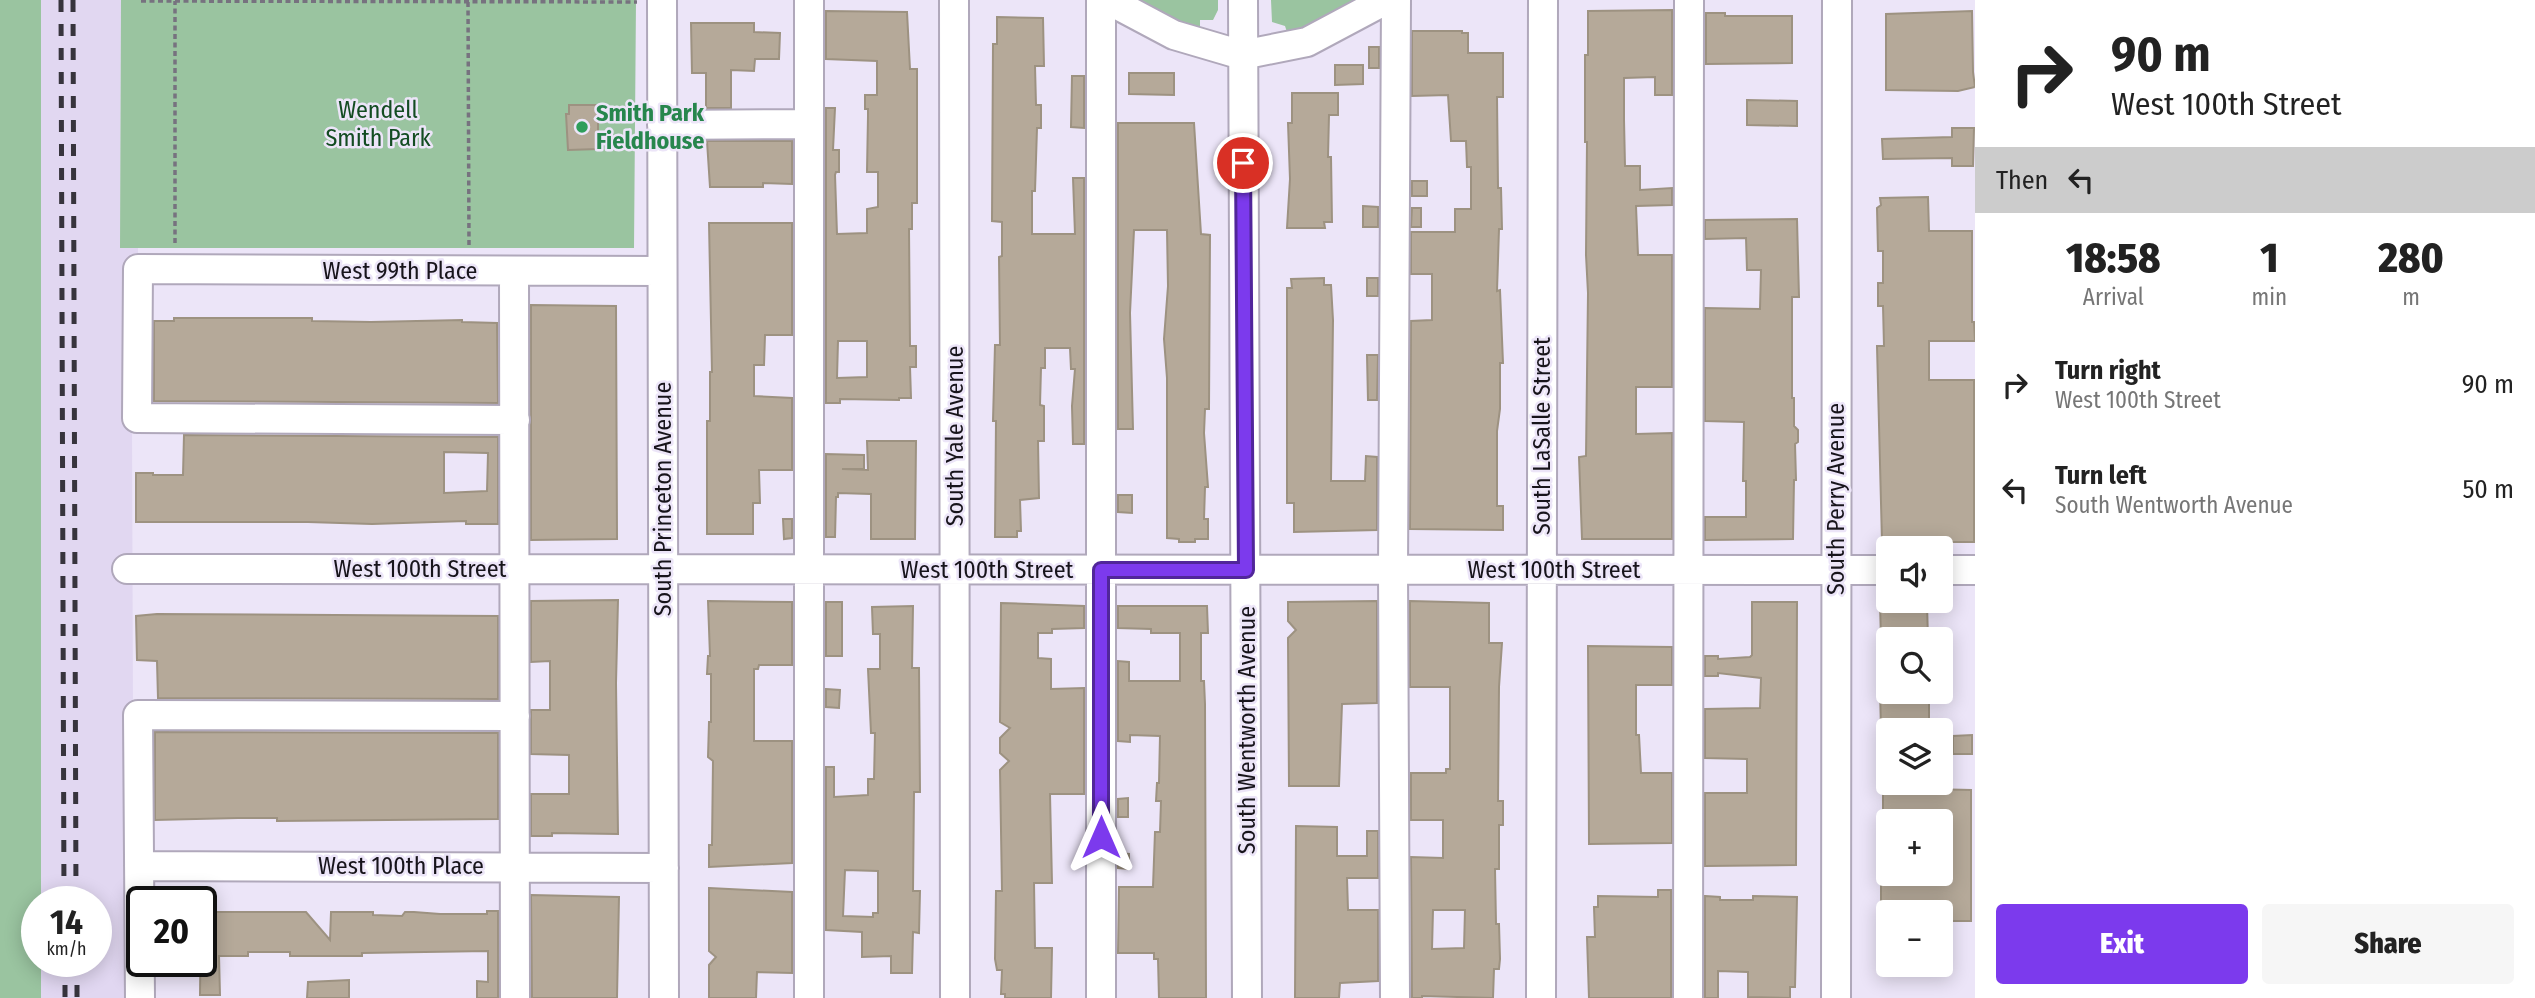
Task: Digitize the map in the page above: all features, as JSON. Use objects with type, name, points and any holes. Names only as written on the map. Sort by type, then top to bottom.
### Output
[{"type":"street","points":[[809,0],[809,998]]},
{"type":"street","name":"South Yale Avenue","points":[[954,0],[955,998]]},
{"type":"street","points":[[1101,0],[1101,998]]},
{"type":"street","points":[[1108,0],[1174,35],[1242,55],[1307,42],[1386,0]]},
{"type":"street","name":"South Wentworth Avenue","points":[[1243,0],[1247,998]]},
{"type":"street","points":[[1395,998],[1393,570],[1396,0]]},
{"type":"street","name":"South LaSalle Street","points":[[1541,998],[1543,0]]},
{"type":"street","points":[[1688,998],[1689,0]]},
{"type":"street","name":"South Perry Avenue","points":[[1836,998],[1837,0]]},
{"type":"street","name":"South Princeton Avenue","points":[[650,1],[662,125],[664,998]]},
{"type":"street","points":[[662,125],[809,124]]},
{"type":"street","name":"West 99th Place","points":[[514,420],[137,418],[138,269],[662,271]]},
{"type":"street","points":[[514,272],[515,998]]},
{"type":"street","name":"West 100th Street","points":[[127,569],[1876,570]]},
{"type":"street","points":[[1953,570],[1975,570]]},
{"type":"street","points":[[140,998],[138,715],[515,716]]},
{"type":"street","name":"West 100th Place","points":[[139,866],[515,866],[664,869]]},
{"type":"path","points":[[141,1],[650,1]]},
{"type":"path","points":[[175,1],[175,243]]},
{"type":"path","points":[[468,2],[469,245]]},
{"type":"shaded area","points":[[41,0],[121,0],[120,247],[138,248],[137,418],[132,427],[134,886],[126,886],[126,977],[134,977],[134,998],[41,998],[41,977],[112,977],[112,886],[41,886]]},
{"type":"green space","points":[[0,0],[41,0],[41,886],[21,886],[21,977],[41,977],[41,998],[0,998]]},
{"type":"green space","name":"Wendell Smith Park","points":[[121,0],[636,0],[634,248],[120,248]]},
{"type":"green space","points":[[1132,0],[1218,0],[1218,10],[1213,20],[1200,20],[1200,28],[1173,20]]},
{"type":"green space","points":[[1271,0],[1364,0],[1312,24],[1287,32],[1285,26],[1272,22]]},
{"type":"building","points":[[1672,10],[1672,95],[1655,95],[1655,77],[1624,78],[1624,120],[1625,166],[1640,166],[1640,190],[1672,188],[1672,205],[1636,206],[1638,255],[1672,255],[1672,387],[1636,387],[1636,434],[1672,433],[1672,539],[1582,539],[1579,457],[1586,456],[1588,293],[1585,55],[1588,55],[1588,11]]},
{"type":"building","points":[[826,11],[907,12],[910,69],[917,69],[917,203],[912,203],[912,229],[909,229],[910,346],[916,346],[916,367],[910,367],[911,398],[840,399],[840,403],[826,403],[826,108],[835,108],[833,150],[839,150],[839,172],[835,175],[837,234],[867,233],[867,209],[878,207],[878,172],[867,172],[868,109],[865,109],[865,95],[877,95],[877,61],[826,59]],"holes":[[[838,341],[867,341],[867,377],[837,378]]]},
{"type":"building","points":[[1972,11],[1975,87],[1958,91],[1886,90],[1886,14]]},
{"type":"building","points":[[1706,13],[1725,13],[1725,16],[1792,16],[1792,63],[1706,64]]},
{"type":"building","points":[[997,17],[1043,18],[1044,66],[1035,66],[1036,105],[1041,105],[1041,128],[1037,128],[1032,234],[1075,234],[1073,178],[1084,178],[1084,444],[1073,444],[1075,369],[1071,369],[1070,348],[1045,348],[1045,368],[1041,368],[1040,405],[1044,406],[1044,441],[1038,441],[1039,498],[1020,500],[1021,531],[1017,531],[1017,537],[995,537],[996,421],[993,421],[995,345],[1000,345],[999,257],[1002,256],[1002,222],[992,221],[993,44],[997,44]]},
{"type":"building","points":[[691,23],[754,23],[754,32],[780,33],[779,59],[755,59],[754,71],[731,70],[731,108],[706,108],[706,73],[692,73]]},
{"type":"building","points":[[1412,31],[1462,31],[1468,33],[1468,53],[1503,53],[1503,97],[1497,97],[1498,188],[1501,188],[1502,229],[1499,229],[1497,291],[1500,290],[1503,363],[1500,363],[1497,431],[1497,506],[1503,506],[1503,530],[1410,529],[1411,321],[1432,320],[1432,274],[1411,274],[1411,232],[1455,232],[1455,209],[1471,209],[1471,167],[1467,167],[1466,141],[1451,141],[1448,95],[1412,96]]},
{"type":"building","points":[[1369,47],[1379,47],[1379,68],[1369,68]]},
{"type":"building","points":[[1335,65],[1363,65],[1363,84],[1335,85]]},
{"type":"building","points":[[1129,73],[1174,73],[1174,95],[1129,94]]},
{"type":"building","points":[[1072,76],[1084,76],[1084,128],[1071,127]]},
{"type":"building","points":[[1292,93],[1338,93],[1338,115],[1329,115],[1328,157],[1331,157],[1332,222],[1324,222],[1325,228],[1287,228],[1290,179],[1288,123],[1292,123]]},
{"type":"building","points":[[1747,100],[1797,101],[1797,126],[1747,125]]},
{"type":"building","name":"Smith Park Fieldhouse","points":[[569,105],[598,105],[598,149],[568,150],[566,114],[569,114]]},
{"type":"building","points":[[1118,123],[1194,123],[1201,234],[1210,235],[1209,409],[1205,409],[1204,433],[1208,487],[1205,487],[1204,519],[1208,519],[1208,539],[1195,539],[1195,542],[1179,542],[1179,539],[1167,538],[1167,378],[1164,339],[1168,286],[1167,230],[1134,230],[1130,313],[1133,429],[1118,429]]},
{"type":"building","points":[[1952,128],[1974,128],[1973,166],[1952,166],[1952,158],[1883,159],[1882,139],[1952,137]]},
{"type":"building","points":[[707,141],[792,141],[792,184],[710,187]]},
{"type":"building","points":[[1412,181],[1427,181],[1427,196],[1412,196]]},
{"type":"building","points":[[1928,197],[1929,231],[1972,231],[1972,322],[1975,341],[1929,341],[1929,380],[1974,380],[1974,542],[1953,542],[1953,536],[1882,536],[1877,346],[1884,346],[1883,306],[1878,306],[1878,283],[1883,283],[1883,251],[1878,251],[1877,208],[1881,205],[1880,198]]},
{"type":"building","points":[[1363,206],[1378,207],[1378,227],[1363,227]]},
{"type":"building","points":[[1412,208],[1421,208],[1421,227],[1411,227]]},
{"type":"building","points":[[1797,219],[1799,297],[1792,297],[1792,398],[1794,426],[1798,430],[1798,442],[1795,444],[1793,539],[1705,540],[1705,517],[1746,517],[1746,481],[1743,481],[1744,422],[1705,421],[1705,308],[1760,309],[1761,270],[1747,270],[1746,238],[1705,239],[1705,220]]},
{"type":"building","points":[[709,223],[792,223],[792,335],[765,335],[764,365],[754,365],[754,396],[792,398],[792,470],[759,470],[760,503],[753,503],[753,534],[707,534],[707,421],[710,421],[712,372]]},
{"type":"building","points":[[1324,278],[1324,285],[1331,285],[1333,320],[1331,481],[1365,481],[1366,456],[1377,457],[1377,530],[1294,532],[1294,503],[1287,503],[1287,288],[1292,288],[1291,279]]},
{"type":"building","points":[[1367,278],[1378,278],[1378,296],[1367,296]]},
{"type":"building","points":[[531,305],[616,306],[617,539],[531,540]]},
{"type":"building","points":[[174,318],[312,318],[312,321],[371,322],[462,320],[497,323],[498,403],[154,401],[154,321],[174,321]]},
{"type":"building","points":[[1367,355],[1378,355],[1377,400],[1368,400]]},
{"type":"building","points":[[184,435],[498,437],[498,524],[466,524],[466,521],[372,524],[136,522],[136,473],[183,475]],"holes":[[[444,452],[488,453],[487,491],[444,493]]]},
{"type":"building","points":[[867,441],[916,441],[915,539],[871,539],[871,494],[838,493],[835,537],[826,537],[826,454],[864,455],[864,469],[842,469],[868,470]]},
{"type":"building","points":[[1118,495],[1132,495],[1132,513],[1118,512]]},
{"type":"building","points":[[783,519],[792,519],[792,538],[784,539]]},
{"type":"building","points":[[618,600],[618,834],[552,833],[552,836],[531,836],[531,794],[569,794],[569,755],[531,754],[531,710],[550,710],[550,661],[531,662],[531,601]]},
{"type":"building","points":[[708,601],[792,602],[792,665],[759,665],[758,669],[754,669],[754,741],[792,741],[792,863],[709,867],[709,845],[712,845],[713,761],[708,757],[711,674],[707,674],[710,656]]},
{"type":"building","points":[[1377,601],[1377,703],[1342,704],[1339,786],[1289,786],[1288,638],[1296,630],[1288,621],[1288,602]]},
{"type":"building","points":[[1410,601],[1489,603],[1489,643],[1502,643],[1498,801],[1503,801],[1503,825],[1499,825],[1499,869],[1495,869],[1500,959],[1499,969],[1494,969],[1493,998],[1412,998],[1411,857],[1443,858],[1443,820],[1411,820],[1411,773],[1446,773],[1446,769],[1450,769],[1450,687],[1410,687]],"holes":[[[1433,910],[1465,910],[1464,948],[1432,949]]]},
{"type":"building","points":[[826,602],[842,602],[842,656],[826,656]]},
{"type":"building","points":[[1752,602],[1797,602],[1796,865],[1705,866],[1705,793],[1747,793],[1747,759],[1705,758],[1705,709],[1760,708],[1761,678],[1718,673],[1718,676],[1705,676],[1705,656],[1718,656],[1718,659],[1752,655]]},
{"type":"building","points":[[1001,603],[1084,606],[1084,628],[1052,629],[1052,633],[1038,633],[1038,658],[1051,659],[1051,689],[1084,688],[1084,794],[1050,794],[1052,883],[1034,883],[1035,948],[1052,948],[1051,998],[1005,998],[1005,994],[1001,994],[1002,970],[997,970],[995,959],[996,891],[1002,891],[1000,770],[1009,761],[1000,753],[1000,738],[1010,728],[1000,722]]},
{"type":"building","points":[[913,606],[912,668],[919,668],[920,792],[914,792],[913,891],[920,891],[919,933],[913,932],[912,973],[891,973],[891,956],[862,957],[862,932],[826,930],[826,767],[834,767],[834,797],[868,795],[868,779],[874,779],[875,733],[871,733],[868,669],[880,669],[880,634],[873,634],[872,607]],"holes":[[[845,870],[878,871],[878,913],[873,913],[873,917],[843,916]]]},
{"type":"building","points":[[1118,606],[1207,606],[1208,633],[1201,633],[1201,681],[1204,681],[1205,704],[1206,998],[1159,998],[1158,959],[1154,959],[1154,953],[1118,953],[1119,887],[1153,887],[1155,832],[1160,832],[1161,801],[1156,801],[1160,736],[1130,735],[1130,742],[1118,741],[1118,661],[1129,662],[1129,681],[1180,681],[1180,633],[1151,633],[1151,629],[1118,628]]},
{"type":"building","points":[[1880,613],[1927,613],[1928,627],[1881,627]]},
{"type":"building","points":[[136,616],[498,616],[498,699],[158,698],[157,661],[137,660]]},
{"type":"building","points":[[1588,646],[1672,647],[1672,685],[1636,685],[1636,735],[1639,735],[1641,773],[1672,773],[1672,843],[1589,844]]},
{"type":"building","points":[[826,689],[840,690],[839,708],[826,707]]},
{"type":"building","points":[[1880,704],[1929,704],[1929,718],[1881,718]]},
{"type":"building","points":[[155,732],[498,733],[498,819],[155,820]]},
{"type":"building","points":[[1972,735],[1972,754],[1953,754],[1953,736]]},
{"type":"building","points":[[1953,790],[1971,790],[1971,921],[1953,921],[1953,900],[1881,900],[1881,886],[1953,886],[1953,809],[1883,809],[1883,795],[1953,795]]},
{"type":"building","points":[[1128,798],[1128,817],[1118,817],[1118,799]]},
{"type":"building","points":[[1296,826],[1337,827],[1337,856],[1367,856],[1367,831],[1378,831],[1378,878],[1347,878],[1348,910],[1378,910],[1378,981],[1340,983],[1339,998],[1295,998]]},
{"type":"building","points":[[1118,853],[1129,854],[1129,869],[1118,868]]},
{"type":"building","points":[[709,888],[792,892],[792,973],[757,972],[756,998],[709,998],[709,965],[716,957],[709,951]]},
{"type":"building","points":[[1658,890],[1671,890],[1671,998],[1589,998],[1587,937],[1595,937],[1594,907],[1598,907],[1598,896],[1658,897]]},
{"type":"building","points":[[531,895],[619,897],[617,998],[532,998]]},
{"type":"building","points":[[1705,896],[1720,897],[1720,900],[1753,900],[1753,896],[1797,897],[1795,987],[1790,987],[1790,998],[1748,997],[1748,972],[1718,971],[1718,998],[1705,998]]},
{"type":"building","points":[[487,911],[498,911],[498,998],[477,998],[477,981],[488,982],[488,951],[362,953],[362,956],[290,956],[290,952],[248,952],[248,956],[219,956],[220,995],[200,995],[200,977],[217,977],[217,912],[306,912],[330,940],[331,912],[373,912],[373,915],[402,916],[405,912],[487,914]]},
{"type":"building","points":[[349,980],[349,998],[307,998],[308,982]]},
{"type":"railway","points":[[61,0],[64,886]]},
{"type":"railway","points":[[73,0],[76,886]]},
{"type":"railway","points":[[65,977],[65,998]]},
{"type":"railway","points":[[77,977],[77,998]]},
{"type":"place","name":"Smith Park Fieldhouse","points":[[582,127]]},
{"type":"route","points":[[1101,837],[1101,570],[1246,570],[1243,163]]}]
